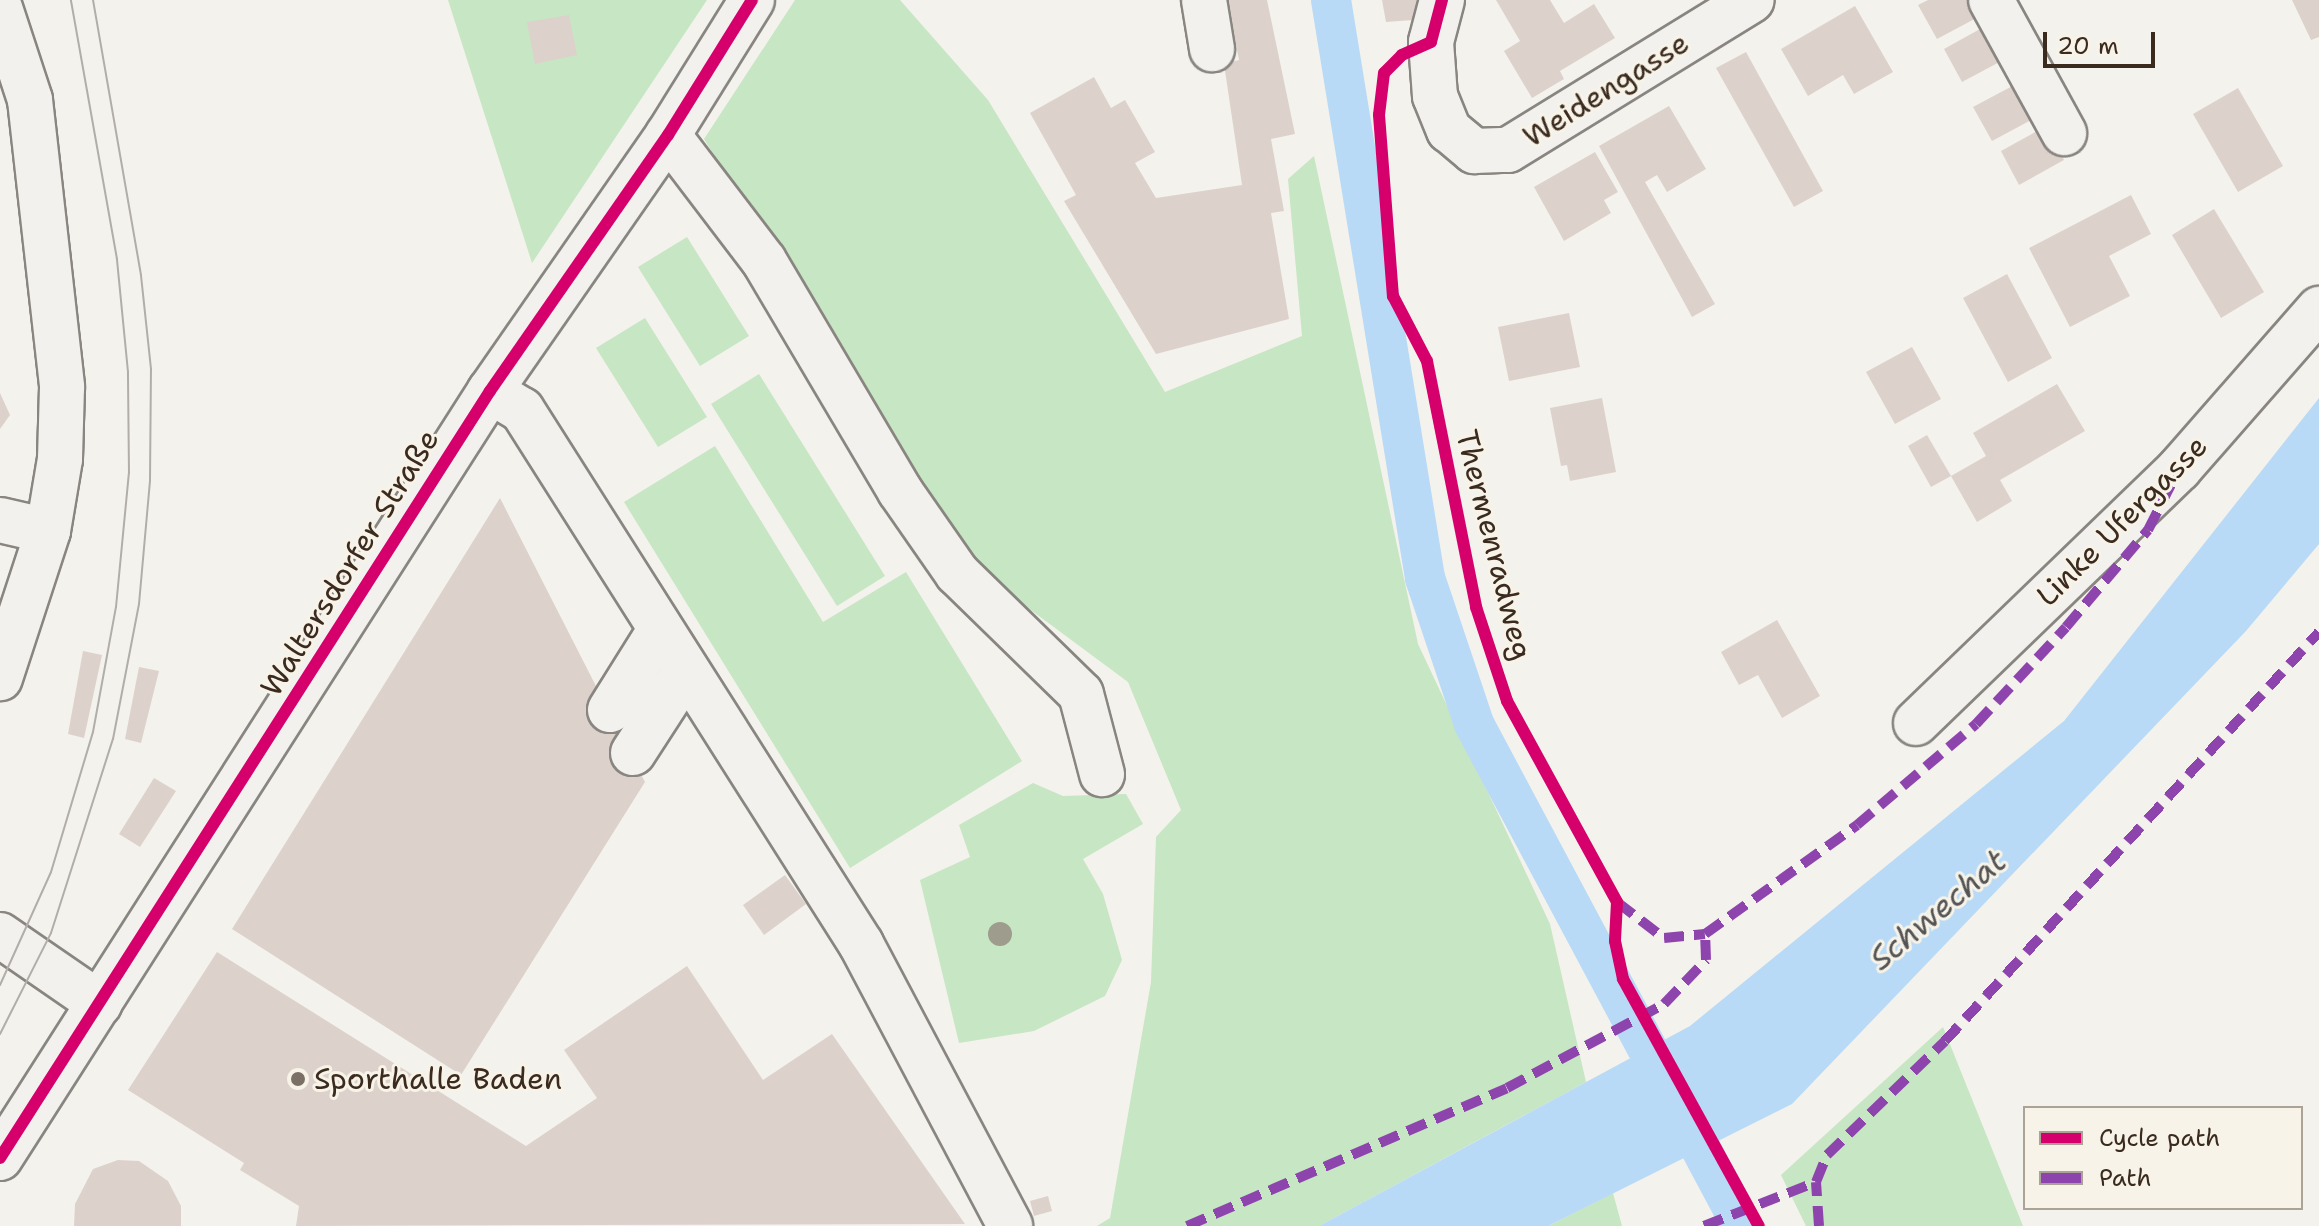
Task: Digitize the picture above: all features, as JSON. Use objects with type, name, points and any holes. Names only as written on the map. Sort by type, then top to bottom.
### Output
[{"type":"street","name":"Waltersdorfer Straße","points":[[0,1158],[490,391],[668,135],[752,0]]},
{"type":"street","points":[[1204,0],[1212,49]]},
{"type":"street","name":"Weidengasse","points":[[1442,0],[1431,42],[1435,96],[1449,130],[1474,151],[1508,150],[1752,0]]},
{"type":"street","points":[[1991,0],[2064,133]]},
{"type":"street","points":[[0,8],[30,100],[57,308],[60,459],[48,531],[0,678]]},
{"type":"street","points":[[668,135],[764,261],[900,491],[957,573],[1081,694],[1102,774]]},
{"type":"street","name":"Linke Ufergasse","points":[[1916,723],[2179,469],[2319,309]]},
{"type":"street","points":[[490,391],[522,410],[861,944],[1010,1226]]},
{"type":"street","points":[[0,520],[48,531]]},
{"type":"street","points":[[610,710],[660,630]]},
{"type":"street","points":[[633,753],[686,671]]},
{"type":"street","points":[[0,935],[100,1004]]},
{"type":"green space","points":[[448,0],[707,0],[532,263]]},
{"type":"green space","points":[[795,0],[900,0],[988,100],[1165,392],[1302,336],[1288,179],[1314,156],[1418,644],[1550,924],[1586,1082],[1319,1226],[1097,1226],[1110,1218],[1151,982],[1156,837],[1181,810],[1128,682],[973,567],[704,139]]},
{"type":"green space","points":[[687,237],[749,336],[700,366],[638,267]]},
{"type":"green space","points":[[645,318],[707,417],[658,447],[596,348]]},
{"type":"green space","points":[[759,374],[885,576],[837,606],[711,404]]},
{"type":"green space","points":[[715,446],[823,622],[906,572],[1022,761],[850,868],[624,502]]},
{"type":"green space","points":[[1033,783],[1063,796],[1126,794],[1143,824],[1083,859],[1103,894],[1122,960],[1105,996],[1034,1031],[959,1043],[920,880],[970,857],[959,825]]},
{"type":"green space","points":[[1943,1027],[2023,1226],[1806,1226],[1781,1175]]},
{"type":"green space","points":[[1613,1193],[1622,1226],[1548,1226]]},
{"type":"water","name":"Schwechat","points":[[2319,398],[2319,544],[2246,631],[1792,1104],[1548,1226],[1319,1226],[1690,1026],[2064,721]]},
{"type":"building","points":[[1227,0],[1267,0],[1295,134],[1271,139],[1284,211],[1271,213],[1289,319],[1156,354],[1064,201],[1076,195],[1030,113],[1094,77],[1111,108],[1125,100],[1155,152],[1135,163],[1156,198],[1242,185],[1224,64],[1239,60]]},
{"type":"building","points":[[1382,0],[1418,0],[1413,20],[1386,22]]},
{"type":"building","points":[[1496,0],[1550,0],[1564,23],[1594,4],[1615,38],[1560,71],[1564,79],[1532,98],[1504,51],[1520,41]]},
{"type":"building","points":[[1928,0],[1974,0],[1982,15],[1937,39],[1918,5]]},
{"type":"building","points":[[2292,0],[2319,0],[2319,37],[2311,40]]},
{"type":"building","points":[[1855,6],[1893,72],[1854,94],[1843,75],[1808,96],[1781,49]]},
{"type":"building","points":[[569,15],[577,55],[535,64],[527,22]]},
{"type":"building","points":[[1989,24],[2007,58],[1962,82],[1944,49]]},
{"type":"building","points":[[1746,52],[1823,191],[1794,207],[1716,68]]},
{"type":"building","points":[[2018,83],[2037,117],[1992,141],[1973,107]]},
{"type":"building","points":[[2238,88],[2283,166],[2238,192],[2193,114]]},
{"type":"building","points":[[1669,106],[1706,169],[1667,192],[1657,175],[1645,182],[1715,304],[1692,317],[1599,146]]},
{"type":"building","points":[[2046,126],[2064,160],[2019,185],[2001,151]]},
{"type":"building","points":[[1595,152],[1618,192],[1604,200],[1611,213],[1564,241],[1534,187]]},
{"type":"building","points":[[2131,195],[2151,234],[2109,256],[2130,296],[2070,327],[2029,248]]},
{"type":"building","points":[[2214,209],[2264,292],[2221,318],[2172,235]]},
{"type":"building","points":[[2007,274],[2052,358],[2008,382],[1963,298]]},
{"type":"building","points":[[1569,313],[1580,367],[1509,381],[1498,327]]},
{"type":"building","points":[[1912,347],[1941,399],[1895,424],[1866,372]]},
{"type":"building","points":[[2057,384],[2085,431],[2000,480],[2012,501],[1977,522],[1951,476],[1986,456],[1973,433]]},
{"type":"building","points":[[0,393],[10,415],[0,429]]},
{"type":"building","points":[[1602,398],[1616,472],[1570,481],[1567,465],[1561,466],[1550,408]]},
{"type":"building","points":[[1927,435],[1951,476],[1931,487],[1908,446]]},
{"type":"building","points":[[500,498],[645,782],[461,1075],[232,929]]},
{"type":"building","points":[[1777,620],[1820,696],[1782,718],[1758,675],[1739,685],[1721,652]]},
{"type":"building","points":[[83,651],[102,655],[84,738],[68,734]]},
{"type":"building","points":[[139,667],[159,671],[141,743],[125,739]]},
{"type":"building","points":[[154,778],[176,791],[140,847],[119,834]]},
{"type":"building","points":[[785,875],[806,904],[764,935],[743,905]]},
{"type":"building","points":[[217,952],[526,1146],[597,1098],[564,1050],[687,966],[763,1080],[832,1034],[965,1224],[296,1226],[299,1206],[240,1170],[244,1163],[128,1090]]},
{"type":"building","points":[[118,1160],[139,1161],[168,1181],[181,1206],[181,1226],[74,1226],[75,1204],[93,1169]]},
{"type":"building","points":[[1048,1196],[1052,1211],[1034,1216],[1030,1201]]},
{"type":"waterway","points":[[1331,0],[1425,578],[1474,724],[1742,1226]]},
{"type":"tram line","points":[[0,985],[51,872],[93,732],[116,607],[129,473],[128,372],[117,259],[71,0]]},
{"type":"tram line","points":[[0,1034],[51,933],[113,739],[139,604],[150,480],[151,369],[141,275],[93,0]]},
{"type":"marked path","points":[[1617,902],[1664,938],[1705,934],[1857,825],[1976,724],[2066,627],[2148,530],[2179,469]]},
{"type":"marked path","points":[[1819,1226],[1816,1182],[1827,1155],[1945,1041],[2319,632]]},
{"type":"marked path","points":[[1187,1226],[1507,1088],[1664,1004],[1706,960],[1705,934]]},
{"type":"marked path","points":[[1704,1226],[1816,1182]]},
{"type":"cycle path","points":[[0,1158],[490,391],[668,135],[752,0]]},
{"type":"cycle path","name":"Thermenradweg","points":[[1442,0],[1431,42],[1402,55],[1384,73],[1379,115],[1393,296],[1427,361],[1476,607],[1507,701],[1617,902],[1615,941],[1623,979],[1759,1226]]},
{"type":"place","name":"Sporthalle Baden","points":[[298,1079]]}]
